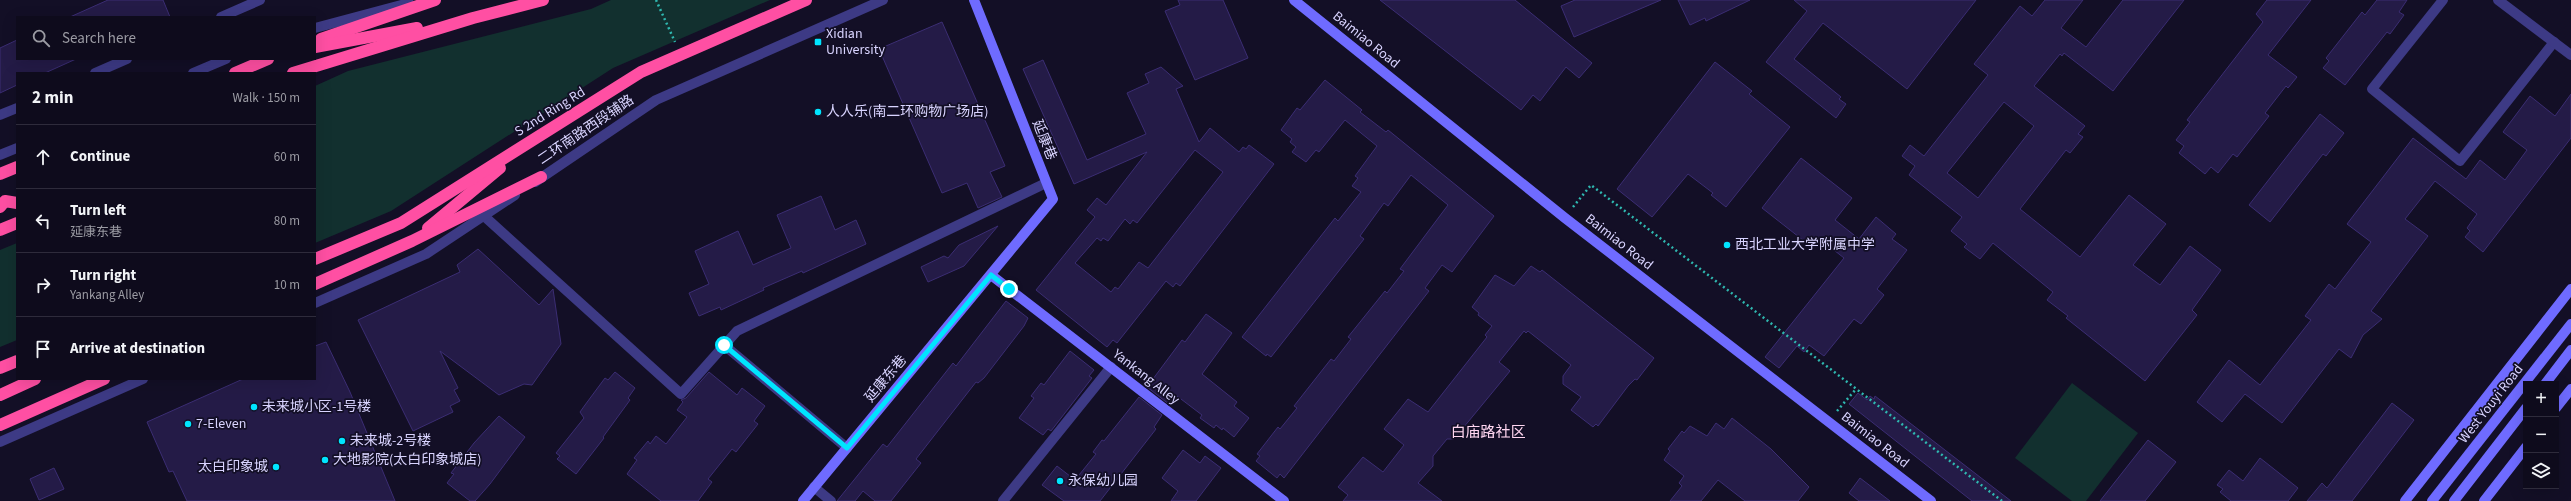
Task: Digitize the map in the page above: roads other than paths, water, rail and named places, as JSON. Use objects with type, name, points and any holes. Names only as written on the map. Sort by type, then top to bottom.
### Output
[{"type":"highway","points":[[316,41],[435,0]]},
{"type":"highway","points":[[297,72],[473,18],[543,0]]},
{"type":"highway","name":"S 2nd Ring Rd","points":[[316,259],[401,223],[641,72],[806,0]]},
{"type":"highway","points":[[316,46],[473,18]]},
{"type":"highway","points":[[237,72],[266,60]]},
{"type":"highway","points":[[412,241],[539,136]]},
{"type":"highway","points":[[0,174],[16,167]]},
{"type":"highway","points":[[316,284],[412,241],[541,177]]},
{"type":"highway","points":[[2,204],[16,197]]},
{"type":"highway","points":[[2,204],[16,203]]},
{"type":"highway","points":[[0,230],[16,223]]},
{"type":"highway","points":[[0,395],[33,380]]},
{"type":"highway","points":[[0,425],[102,380]]},
{"type":"street","points":[[223,16],[260,0]]},
{"type":"street","points":[[316,28],[423,0]]},
{"type":"street","name":"二环南路西段辅路","points":[[316,303],[426,254],[656,100],[884,0]]},
{"type":"street","name":"延康巷","points":[[974,0],[1052,199],[991,275]]},
{"type":"street","name":"Baimiao Road","points":[[1294,0],[1565,218],[1930,501]]},
{"type":"street","points":[[2443,0],[2372,89],[2460,161],[2554,42]]},
{"type":"street","points":[[2498,0],[2571,55]]},
{"type":"street","points":[[97,72],[124,60]]},
{"type":"street","points":[[195,72],[224,60]]},
{"type":"street","points":[[0,115],[16,108]]},
{"type":"street","points":[[0,155],[16,148]]},
{"type":"street","points":[[484,216],[681,394],[737,331],[1046,183]]},
{"type":"street","name":"Yankang Alley","points":[[991,275],[1284,501]]},
{"type":"street","name":"延康东巷","points":[[803,501],[991,275]]},
{"type":"street","points":[[2406,501],[2571,289]]},
{"type":"street","name":"West Youyi Road","points":[[2432,501],[2571,324]]},
{"type":"street","points":[[724,345],[847,448]]},
{"type":"street","points":[[2547,381],[2571,350]]},
{"type":"street","points":[[1003,501],[1111,368]]},
{"type":"street","points":[[0,442],[141,380]]},
{"type":"street","points":[[2559,404],[2571,389]]},
{"type":"street","points":[[2454,501],[2523,412]]},
{"type":"street","points":[[2484,501],[2523,450]]},
{"type":"street","points":[[814,487],[831,501]]},
{"type":"place","name":"Xidian University","points":[[818,42]]},
{"type":"place","name":"人人乐(南二环购物广场店)","points":[[818,112]]},
{"type":"place","name":"西北工业大学附属中学","points":[[1727,245]]},
{"type":"place","name":"未来城小区-1号楼","points":[[254,407]]},
{"type":"place","name":"7-Eleven","points":[[188,424]]},
{"type":"place","name":"未来城-2号楼","points":[[342,441]]},
{"type":"place","name":"大地影院(太白印象城店)","points":[[325,460]]},
{"type":"place","name":"太白印象城","points":[[276,467]]},
{"type":"place","name":"永保幼儿园","points":[[1060,481]]},
{"type":"district","name":"白庙路社区","points":[[1488,432]]}]
